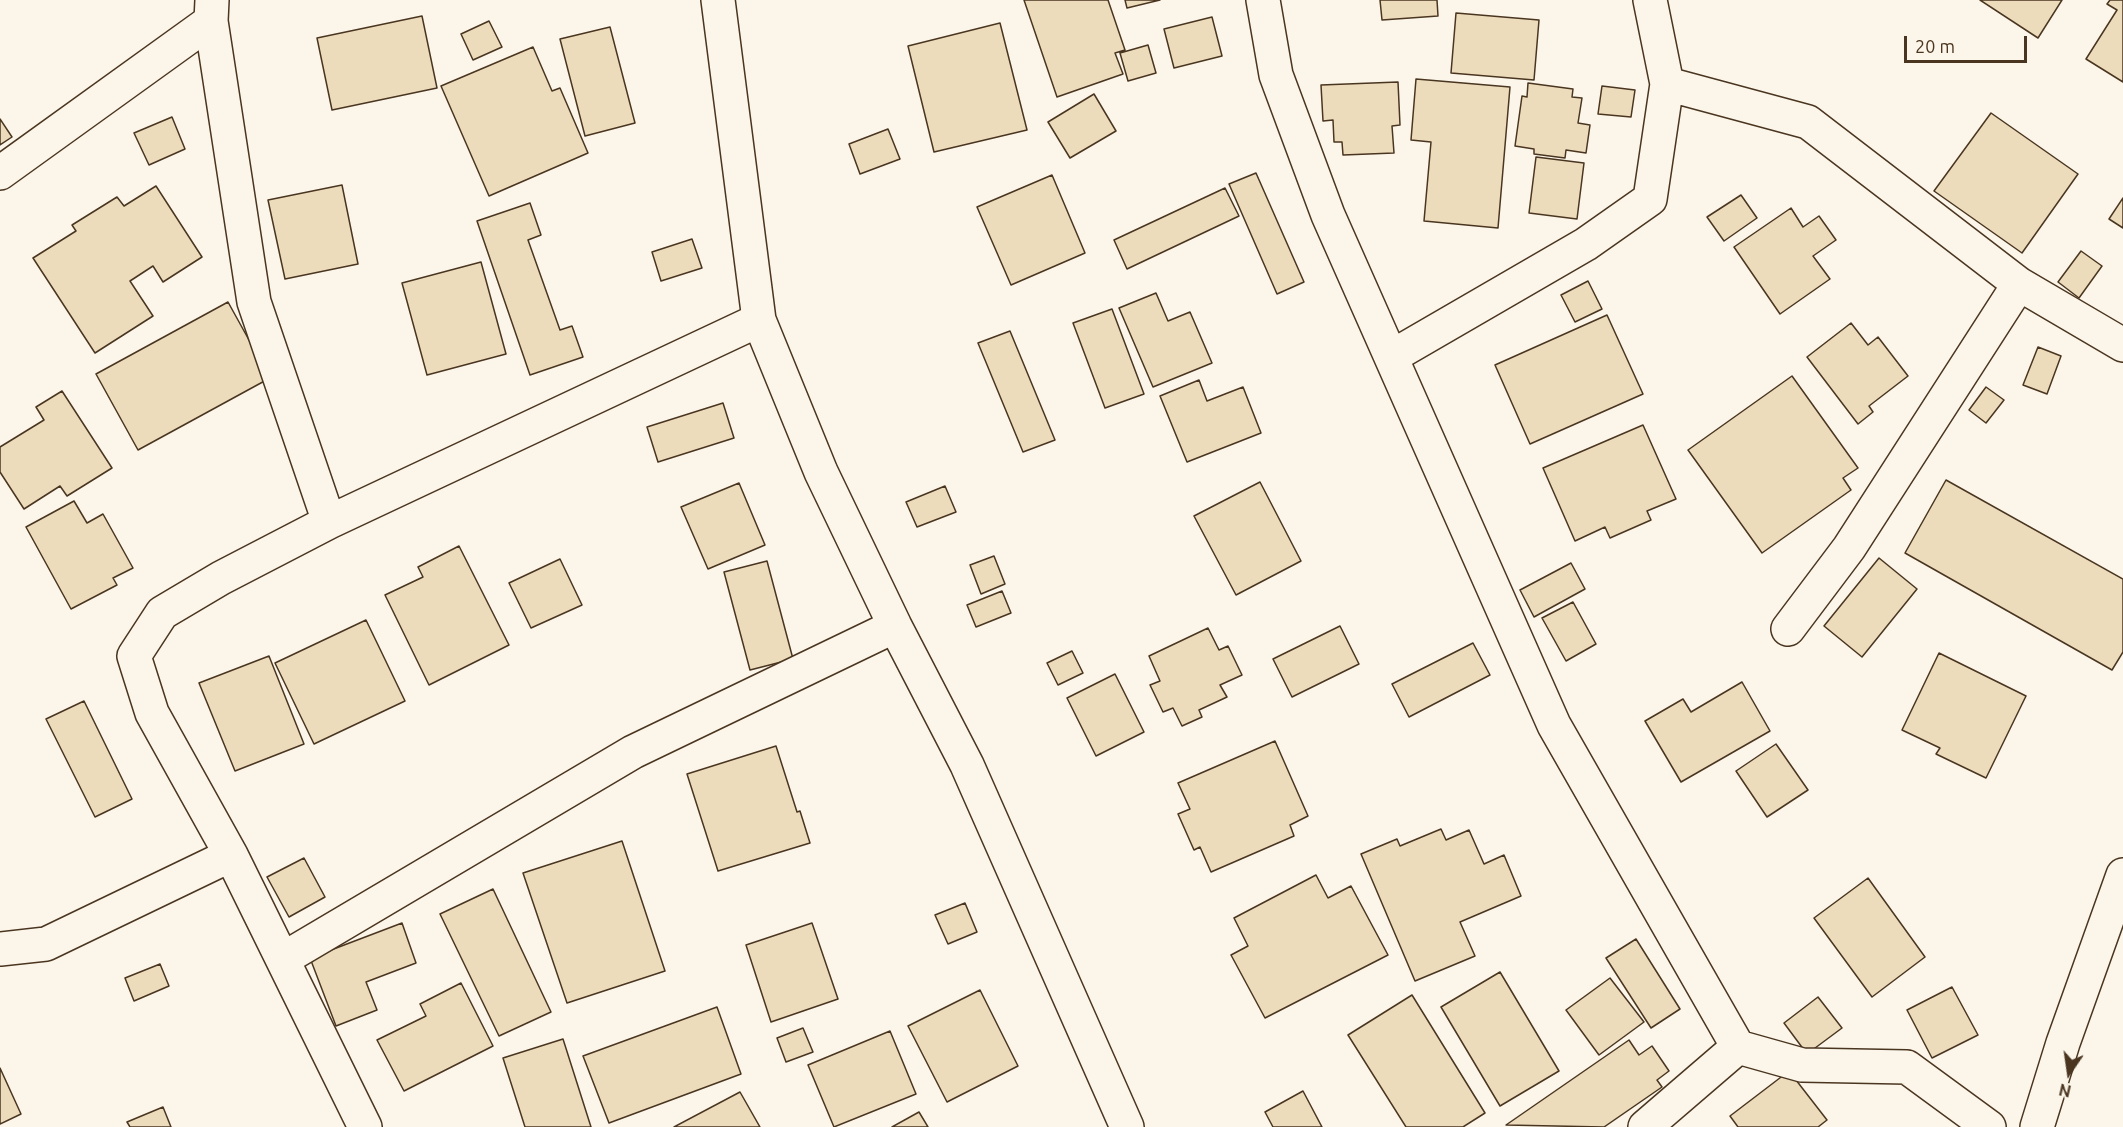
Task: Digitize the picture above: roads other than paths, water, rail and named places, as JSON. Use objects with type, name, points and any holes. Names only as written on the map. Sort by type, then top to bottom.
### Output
[{"type":"street","points":[[718,0],[759,320],[821,472],[895,626],[967,765],[1127,1127]]},
{"type":"street","points":[[1263,0],[1276,75],[1328,215],[1554,725],[1738,1047],[1802,1065],[1907,1066],[1989,1127]]},
{"type":"street","points":[[1391,357],[1586,244],[1650,199],[1667,84],[1650,0]]},
{"type":"street","points":[[0,173],[211,10],[254,302],[329,522]]},
{"type":"street","points":[[1667,84],[1808,122],[2019,284],[2123,345]]},
{"type":"street","points":[[1788,629],[1849,548],[2019,284]]},
{"type":"street","points":[[365,1127],[231,855],[152,713],[134,656],[162,613],[221,578],[329,522],[759,320]]},
{"type":"street","points":[[283,959],[633,752],[895,626]]},
{"type":"street","points":[[0,949],[46,944],[231,855]]},
{"type":"street","points":[[2037,1127],[2063,1043],[2123,875]]},
{"type":"street","points":[[1645,1127],[1738,1047]]}]
